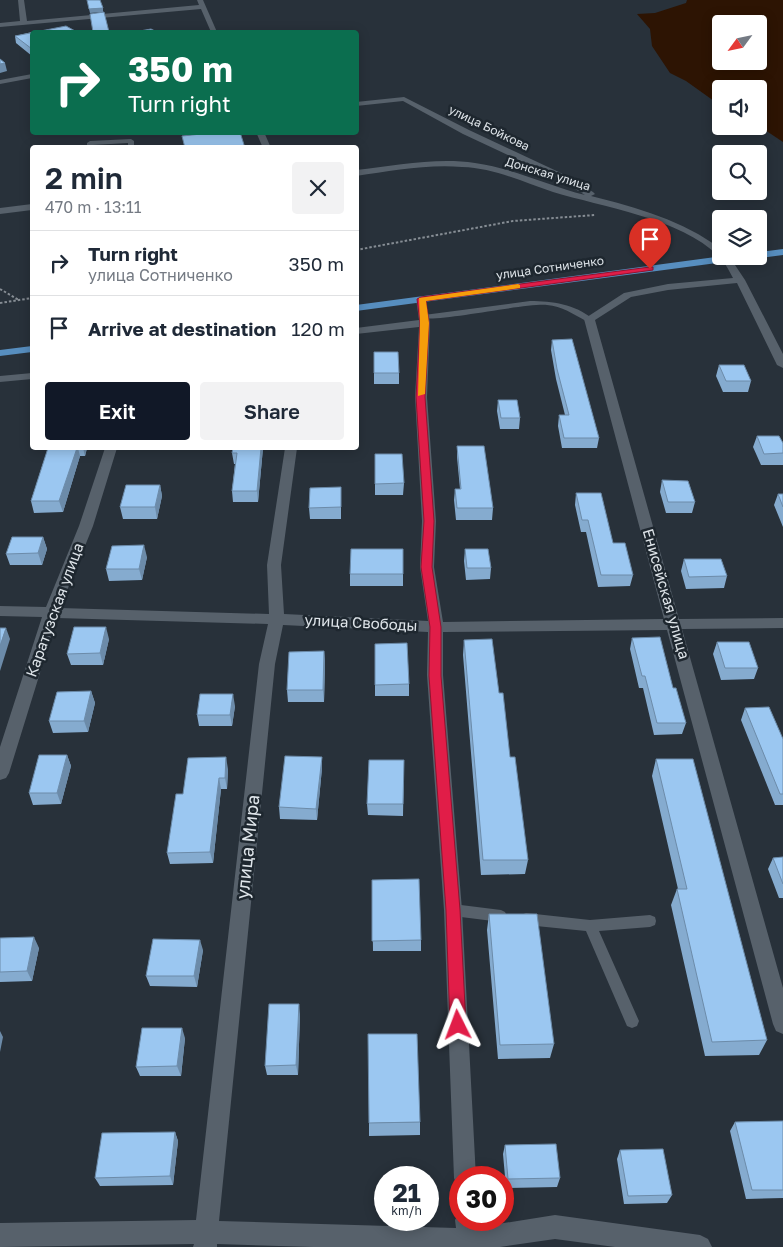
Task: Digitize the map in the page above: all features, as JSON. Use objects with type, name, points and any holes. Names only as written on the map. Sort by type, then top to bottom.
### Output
[{"type":"main road","points":[[767,254],[783,252]]},
{"type":"main road","name":"улица Сотниченко","points":[[359,308],[712,258]]},
{"type":"main road","points":[[0,353],[30,349]]},
{"type":"street","points":[[22,0],[24,23]]},
{"type":"street","points":[[200,0],[213,30]]},
{"type":"street","points":[[0,25],[204,7]]},
{"type":"street","points":[[0,82],[30,76]]},
{"type":"street","name":"улица Бойкова","points":[[359,104],[404,99],[466,132],[560,176],[604,203]]},
{"type":"street","name":"Донская улица","points":[[359,173],[438,164],[464,164],[654,215],[706,240],[712,245]]},
{"type":"street","points":[[0,211],[30,207]]},
{"type":"street","name":"Донская улица","points":[[730,265],[740,280],[783,365]]},
{"type":"street","points":[[589,319],[628,295],[668,287],[740,280]]},
{"type":"street","points":[[421,299],[424,320],[421,397],[429,521],[427,567],[436,627],[435,676],[453,910],[464,1166]]},
{"type":"street","name":"Енисейская улица","points":[[589,319],[675,625],[783,1024]]},
{"type":"street","points":[[359,331],[424,320]]},
{"type":"street","points":[[0,379],[30,376]]},
{"type":"street","name":"Каратузская улица","points":[[0,773],[52,612],[86,526],[110,450]]},
{"type":"street","name":"улица Мира","points":[[206,1239],[267,664],[277,619],[274,565],[291,450]]},
{"type":"street","name":"улица Свободы","points":[[0,611],[277,619],[436,627],[783,623]]},
{"type":"street","points":[[0,1235],[206,1239],[468,1236],[555,1227],[700,1247]]},
{"type":"lane","points":[[90,145],[90,143],[131,141],[131,145]]},
{"type":"lane","points":[[424,320],[524,302],[561,305],[589,319]]},
{"type":"lane","points":[[453,910],[590,926],[650,921]]},
{"type":"lane","points":[[590,926],[632,1021]]},
{"type":"path","points":[[359,249],[513,220],[600,215]]},
{"type":"path","points":[[0,289],[20,300]]},
{"type":"path","points":[[0,303],[30,298]]},
{"type":"shaded area","points":[[687,0],[783,0],[783,142],[767,131],[767,80],[712,80],[712,100],[686,81],[670,73],[652,46],[650,29],[637,14],[655,13],[686,3]]},
{"type":"building","points":[[87,0],[100,0],[103,8],[89,9]]},
{"type":"building","points":[[104,12],[108,30],[93,30],[90,14]]},
{"type":"building","points":[[66,26],[73,30],[45,30]]},
{"type":"building","points":[[30,33],[30,47],[15,36]]},
{"type":"building","points":[[241,135],[244,145],[184,145],[182,136]]},
{"type":"building","points":[[572,339],[599,438],[564,438],[559,415],[569,415],[557,369],[552,340]]},
{"type":"building","points":[[374,352],[398,352],[399,373],[374,373]]},
{"type":"building","points":[[719,365],[744,365],[751,381],[726,381]]},
{"type":"building","points":[[498,400],[517,400],[520,418],[501,418]]},
{"type":"building","points":[[757,436],[779,436],[783,443],[783,453],[764,454]]},
{"type":"building","points":[[457,446],[484,446],[493,508],[457,508],[455,489],[461,489]]},
{"type":"building","points":[[47,450],[76,450],[59,501],[31,501]]},
{"type":"building","points":[[233,450],[261,450],[257,491],[232,491],[237,453],[232,453]]},
{"type":"building","points":[[375,454],[402,454],[404,483],[375,484]]},
{"type":"building","points":[[662,480],[688,481],[695,502],[668,502]]},
{"type":"building","points":[[126,485],[160,485],[155,507],[120,507]]},
{"type":"building","points":[[341,487],[341,507],[309,508],[310,488]]},
{"type":"building","points":[[576,493],[601,493],[613,543],[625,543],[633,575],[601,575],[588,520],[582,520]]},
{"type":"building","points":[[778,494],[783,494],[783,507]]},
{"type":"building","points":[[12,537],[43,537],[38,553],[6,554]]},
{"type":"building","points":[[144,545],[139,569],[106,569],[112,546]]},
{"type":"building","points":[[351,549],[403,549],[403,574],[350,574]]},
{"type":"building","points":[[465,549],[488,549],[491,568],[467,568]]},
{"type":"building","points":[[684,559],[721,559],[727,576],[689,577]]},
{"type":"building","points":[[74,627],[106,627],[100,653],[67,654]]},
{"type":"building","points":[[0,628],[6,628],[0,646]]},
{"type":"building","points":[[660,637],[673,688],[676,688],[686,723],[657,723],[645,676],[642,676],[632,638]]},
{"type":"building","points":[[492,639],[499,693],[503,693],[510,757],[515,757],[528,860],[483,860],[464,640]]},
{"type":"building","points":[[717,642],[749,642],[758,668],[725,668]]},
{"type":"building","points":[[407,643],[409,684],[375,685],[375,644]]},
{"type":"building","points":[[324,651],[323,690],[287,690],[289,652]]},
{"type":"building","points":[[91,691],[84,721],[49,721],[57,692]]},
{"type":"building","points":[[200,694],[233,694],[230,715],[197,715]]},
{"type":"building","points":[[769,707],[783,739],[783,794],[780,794],[745,708]]},
{"type":"building","points":[[39,755],[67,755],[57,793],[29,793]]},
{"type":"building","points":[[285,756],[322,757],[316,809],[279,807]]},
{"type":"building","points":[[226,757],[225,778],[219,778],[210,852],[167,853],[176,794],[183,794],[188,758]]},
{"type":"building","points":[[656,759],[693,759],[767,1040],[712,1042],[677,889],[687,889]]},
{"type":"building","points":[[369,760],[404,760],[403,804],[367,804]]},
{"type":"building","points":[[783,857],[783,884],[773,858]]},
{"type":"building","points":[[419,879],[421,940],[372,941],[372,880]]},
{"type":"building","points":[[489,914],[537,914],[554,1044],[500,1045]]},
{"type":"building","points":[[34,937],[27,971],[0,972],[0,938]]},
{"type":"building","points":[[153,939],[200,940],[194,976],[146,976]]},
{"type":"building","points":[[269,1004],[299,1004],[296,1065],[265,1066]]},
{"type":"building","points":[[142,1028],[182,1028],[177,1066],[136,1067]]},
{"type":"building","points":[[368,1034],[417,1034],[420,1122],[369,1123]]},
{"type":"building","points":[[783,1121],[783,1190],[752,1190],[735,1122]]},
{"type":"building","points":[[175,1132],[170,1176],[95,1178],[102,1133]]},
{"type":"building","points":[[556,1144],[560,1178],[514,1179],[514,1166],[507,1166],[505,1145]]},
{"type":"building","points":[[663,1149],[672,1195],[628,1196],[620,1150]]},
{"type":"slow traffic","points":[[421,394],[424,323],[421,299],[518,287]]},
{"type":"route","points":[[458,1025],[453,910],[435,676],[436,627],[427,567],[429,521],[421,397],[424,323],[421,299],[650,269]]}]
